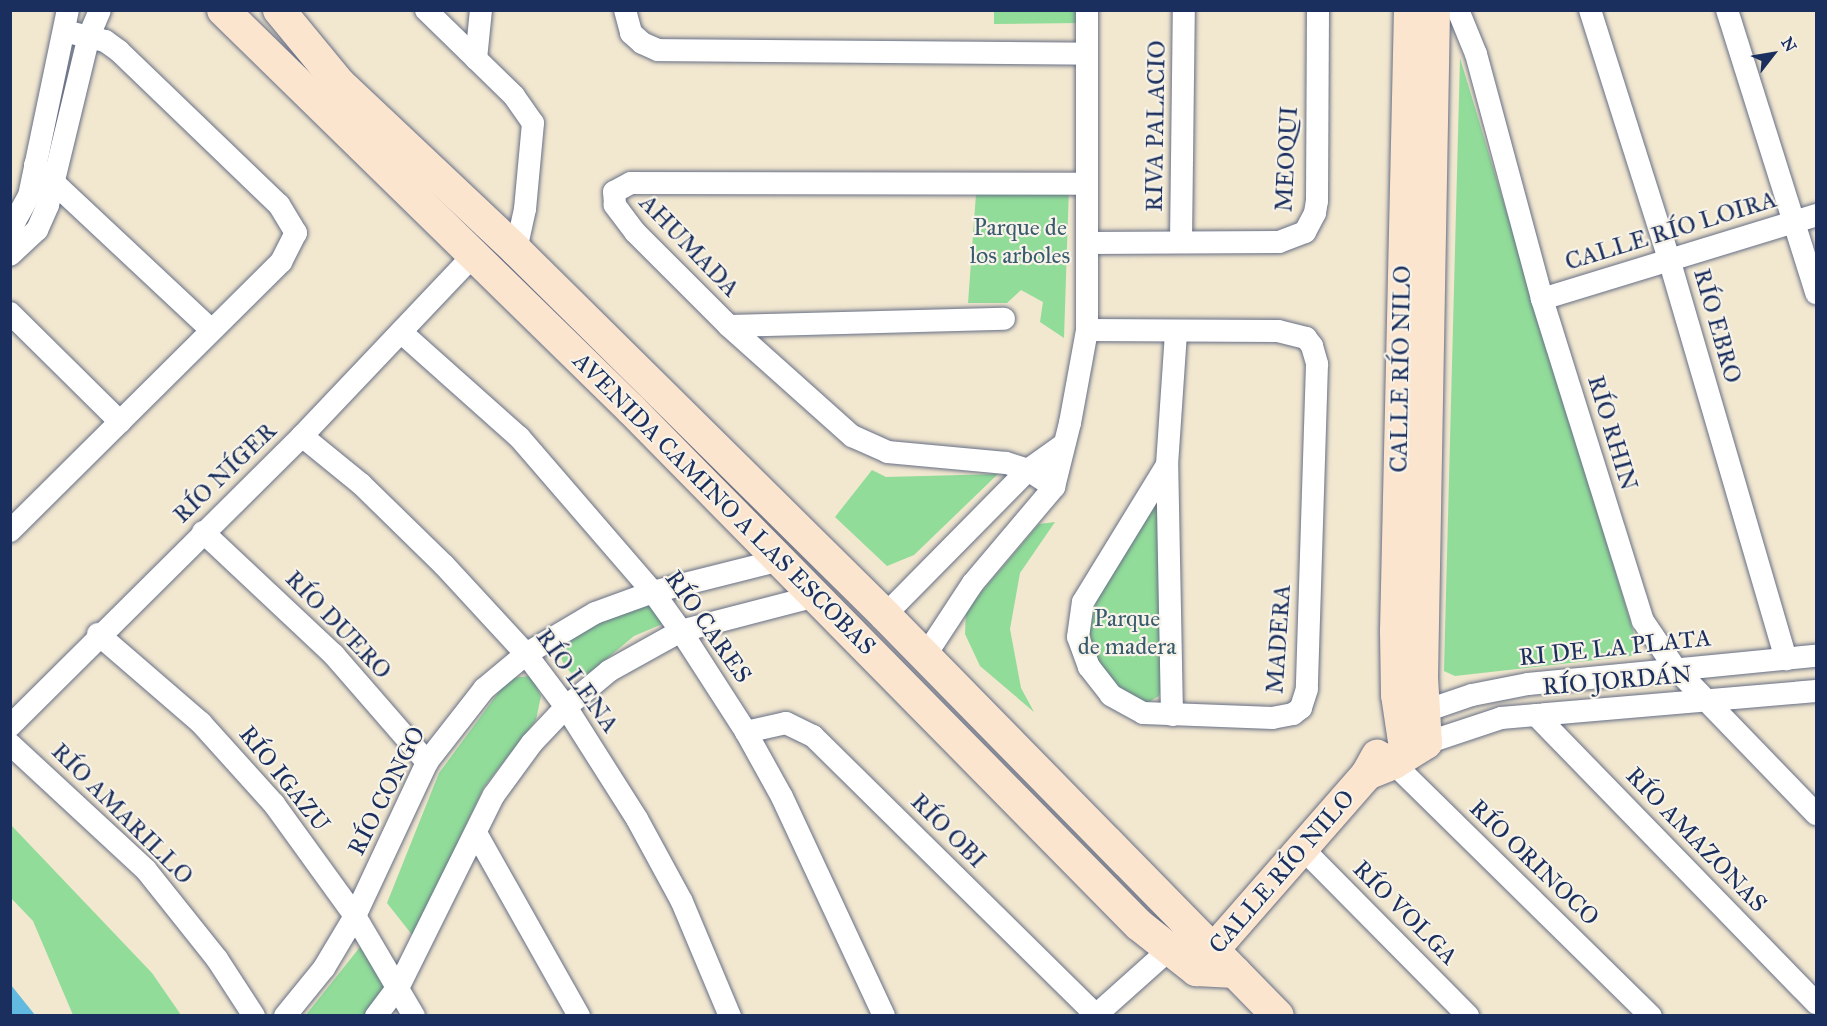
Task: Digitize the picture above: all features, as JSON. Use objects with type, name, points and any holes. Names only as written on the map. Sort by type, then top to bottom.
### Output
[{"type":"street","points":[[10,255],[37,230],[54,180],[89,36],[100,10]]},
{"type":"street","name":"AVENIDA CAMINO A LAS ESCOBAS","points":[[222,10],[631,409],[1168,951],[1210,955]]},
{"type":"street","points":[[426,10],[529,112],[533,123],[525,209],[516,250]]},
{"type":"street","points":[[476,59],[481,10]]},
{"type":"street","points":[[625,10],[631,33],[658,50],[1086,54]]},
{"type":"street","points":[[925,656],[973,582],[1054,487],[1088,330],[1087,10]]},
{"type":"street","name":"RIVA PALACIO","points":[[1181,241],[1184,10]]},
{"type":"street","name":"MEOQUI","points":[[1087,243],[1279,242],[1298,237],[1311,223],[1317,201],[1318,10]]},
{"type":"street","name":"CALLE RÍO NILO","points":[[1399,746],[1396,631],[1410,10]]},
{"type":"street","name":"CALLE RÍO NILO","points":[[1210,955],[1302,848],[1399,746],[1434,10]]},
{"type":"street","name":"RÍO RHIN","points":[[1458,10],[1476,54],[1542,299],[1642,621],[1675,668],[1816,814]]},
{"type":"street","name":"RÍO EBRO","points":[[1590,10],[1669,259],[1786,659]]},
{"type":"street","points":[[1727,10],[1816,293]]},
{"type":"street","name":"AVENIDA CAMINO A LAS ESCOBAS","points":[[288,14],[339,84],[516,250],[885,615],[1210,955],[1278,1016]]},
{"type":"street","points":[[10,230],[30,196],[66,21],[119,51],[279,205],[293,223],[296,233],[290,252],[210,329],[10,531]]},
{"type":"street","points":[[35,165],[54,180],[210,329]]},
{"type":"street","name":"AHUMADA","points":[[1054,487],[1028,470],[994,461],[888,452],[867,445],[852,436],[729,326],[619,213],[613,198],[618,187],[631,183],[1087,184]]},
{"type":"street","name":"CALLE RÍO LOIRA","points":[[1542,299],[1816,215]]},
{"type":"street","name":"RÍO NÍGER","points":[[10,726],[98,634],[302,436],[474,255]]},
{"type":"street","points":[[10,313],[120,422]]},
{"type":"street","points":[[729,326],[1004,319]]},
{"type":"street","name":"MADERA","points":[[1088,330],[1295,333],[1306,338],[1312,346],[1317,364],[1304,700],[1301,708],[1282,717],[1172,715]]},
{"type":"street","name":"RÍO CARES","points":[[401,332],[519,437],[653,592],[681,631],[746,732],[817,866],[884,1015]]},
{"type":"street","points":[[1167,465],[1089,587],[1078,637],[1089,667],[1111,695],[1132,710],[1172,715],[1167,465],[1176,333]]},
{"type":"street","points":[[631,409],[653,385]]},
{"type":"street","name":"RÍO LENA","points":[[302,436],[404,524],[526,654],[567,707],[637,819],[682,902],[730,1016]]},
{"type":"street","points":[[885,615],[1028,470],[1062,446]]},
{"type":"street","name":"RÍO DUERO","points":[[203,532],[334,655],[427,762]]},
{"type":"street","name":"RÍO CONGO","points":[[285,1016],[324,968],[355,916],[427,762],[483,689],[526,654],[595,613],[653,592],[780,560]]},
{"type":"street","points":[[376,1016],[399,986],[494,795],[513,767],[567,707],[609,671],[681,631],[816,596]]},
{"type":"street","name":"RÍO IGAZU","points":[[98,634],[201,723],[238,761],[355,916],[399,986],[414,1016]]},
{"type":"street","name":"RI DE LA PLATA","points":[[1399,746],[1472,695],[1516,686],[1675,668],[1816,656]]},
{"type":"street","name":"RÍO JORDÁN","points":[[1399,746],[1476,723],[1536,715],[1816,691]]},
{"type":"street","name":"RÍO AMAZONAS","points":[[1536,715],[1816,1003]]},
{"type":"street","name":"RÍO OBI","points":[[746,732],[770,723],[786,723],[813,736],[1096,1016]]},
{"type":"street","name":"RÍO AMARILLO","points":[[10,744],[146,870],[205,943],[254,1016]]},
{"type":"street","name":"RÍO ORINOCO","points":[[1399,746],[1651,1016]]},
{"type":"street","points":[[476,833],[579,1016]]},
{"type":"street","name":"RÍO VOLGA","points":[[1302,848],[1468,1016]]},
{"type":"street","points":[[1096,1016],[1168,951]]},
{"type":"green space","points":[[994,11],[1079,11],[1079,23],[994,24]]},
{"type":"green space","points":[[1460,58],[1638,647],[1631,656],[1455,676],[1444,671]]},
{"type":"green space","name":"Parque de los arboles","points":[[1069,186],[1064,338],[1040,322],[1043,302],[1021,290],[1007,303],[968,303],[976,194]]},
{"type":"green space","points":[[872,470],[886,477],[998,474],[914,555],[887,566],[835,517]]},
{"type":"green space","name":"Parque de madera","points":[[1156,505],[1162,513],[1162,685],[1159,696],[1142,706],[1117,686],[1093,656],[1088,637],[1097,599],[1151,506]]},
{"type":"green space","points":[[1055,522],[1020,573],[1010,629],[1021,688],[1034,712],[980,666],[965,634],[966,610],[1039,524]]},
{"type":"green space","points":[[648,601],[667,622],[634,636],[586,676],[573,675],[564,665],[558,649],[567,634]]},
{"type":"green space","points":[[531,676],[541,696],[536,720],[484,787],[413,936],[387,903],[439,773],[509,678]]},
{"type":"green space","points":[[11,825],[152,973],[181,1015],[73,1015],[33,921],[11,898]]},
{"type":"green space","points":[[364,942],[393,985],[368,1015],[305,1016]]},
{"type":"water","points":[[11,985],[35,1015],[11,1015]]}]
